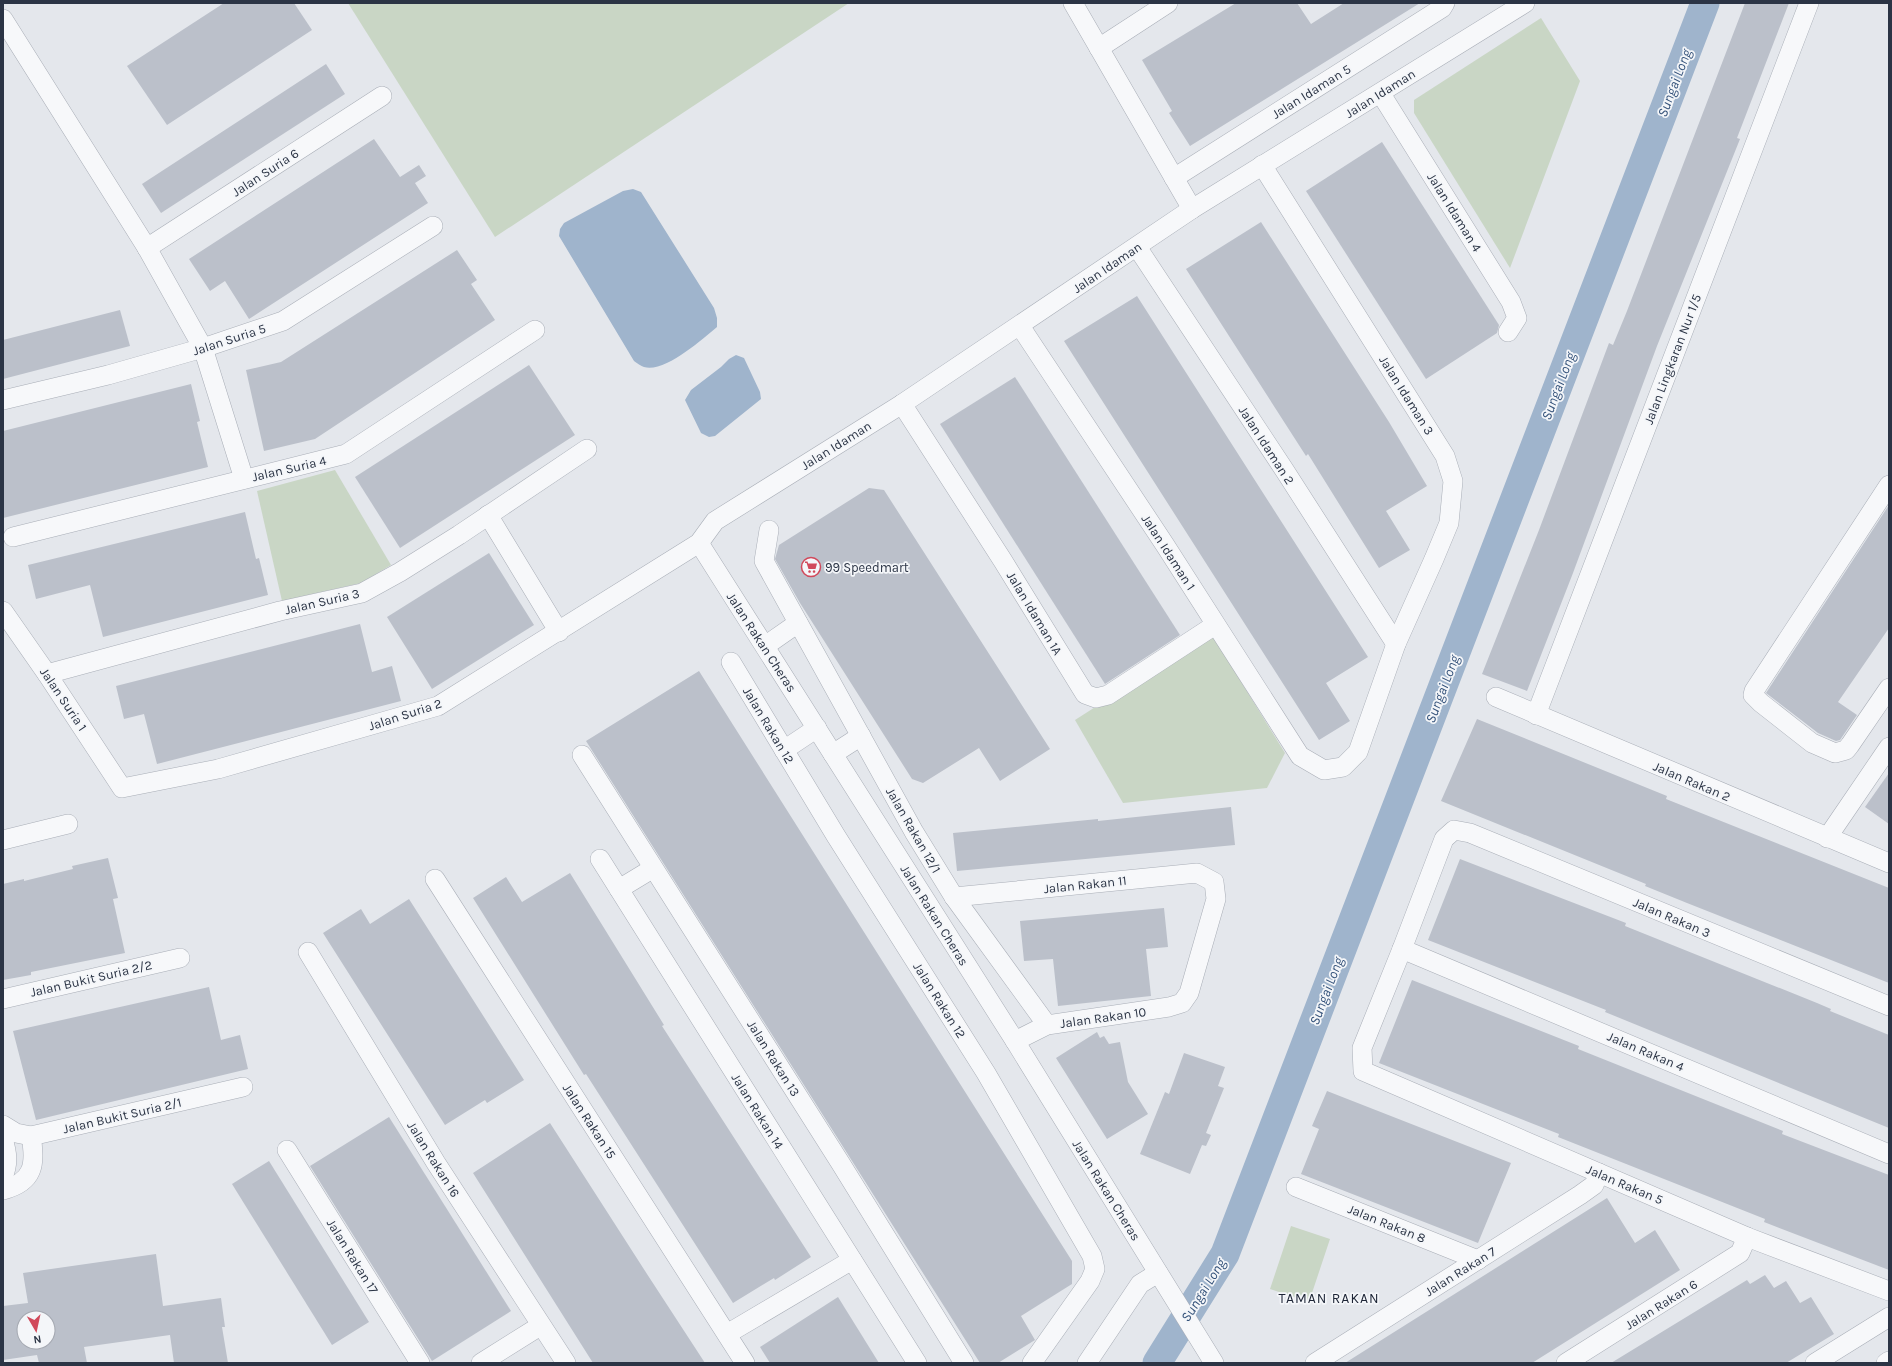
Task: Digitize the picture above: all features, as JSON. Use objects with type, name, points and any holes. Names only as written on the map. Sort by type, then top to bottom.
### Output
[{"type":"street","points":[[1073,3],[1192,209]]},
{"type":"street","points":[[1099,48],[1168,3]]},
{"type":"street","name":"Jalan Idaman 5","points":[[1174,178],[1442,8],[1445,3]]},
{"type":"street","name":"Jalan Idaman","points":[[699,543],[715,521],[902,404],[1192,209],[1262,165],[1381,94],[1525,3]]},
{"type":"street","name":"Jalan Lingkaran Nur 1/5","points":[[1536,715],[1809,3]]},
{"type":"street","points":[[6,29],[147,248],[203,348],[244,479]]},
{"type":"street","name":"Jalan Idaman 4","points":[[1381,94],[1511,302],[1517,318],[1508,332]]},
{"type":"street","name":"Jalan Suria 6","points":[[147,248],[382,96]]},
{"type":"street","name":"Jalan Idaman 3","points":[[1262,165],[1445,456],[1453,481],[1448,522],[1434,559],[1396,644],[1358,752],[1343,767],[1324,770]]},
{"type":"street","name":"Jalan Suria 5","points":[[3,400],[108,374],[203,348],[284,321],[433,226]]},
{"type":"street","name":"Jalan Idaman 2","points":[[1137,247],[1285,471],[1396,644]]},
{"type":"street","name":"Jalan Idaman 1","points":[[1020,326],[1096,440],[1300,756],[1324,770]]},
{"type":"street","name":"Jalan Suria 4","points":[[13,537],[346,454],[535,330]]},
{"type":"street","name":"Jalan Idaman 1A","points":[[902,404],[1003,561],[1085,694],[1096,698],[1108,694],[1215,625]]},
{"type":"street","name":"Jalan Suria 3","points":[[47,674],[280,611],[362,593],[413,564],[587,449]]},
{"type":"street","points":[[1889,485],[1754,691],[1753,695],[1812,743],[1835,753],[1846,750],[1889,688]]},
{"type":"street","points":[[488,515],[559,632]]},
{"type":"street","name":"Jalan Rakan 12/1","points":[[770,530],[764,561],[914,832],[954,897],[1047,1025]]},
{"type":"street","name":"Jalan Suria 2","points":[[122,788],[218,768],[438,706],[559,632],[699,543]]},
{"type":"street","name":"Jalan Rakan Cheras","points":[[699,543],[766,646],[1015,1041],[1214,1363]]},
{"type":"street","name":"Jalan Suria 1","points":[[3,611],[47,674],[122,788]]},
{"type":"street","points":[[766,646],[798,623]]},
{"type":"street","name":"Jalan Rakan 12","points":[[731,662],[836,836],[986,1073],[1092,1256],[1095,1269],[1090,1281],[1032,1363]]},
{"type":"street","name":"Jalan Rakan 2","points":[[1496,697],[1889,864]]},
{"type":"street","points":[[784,750],[817,728]]},
{"type":"street","points":[[833,754],[861,736]]},
{"type":"street","points":[[1826,838],[1889,747]]},
{"type":"street","name":"Jalan Rakan 13","points":[[582,755],[652,869],[837,1158],[964,1363]]},
{"type":"street","points":[[3,840],[68,824]]},
{"type":"street","name":"Jalan Rakan 3","points":[[1402,949],[1444,839],[1454,830],[1470,833],[1889,1006]]},
{"type":"street","name":"Jalan Rakan 14","points":[[600,859],[917,1363]]},
{"type":"street","points":[[619,889],[652,869]]},
{"type":"street","name":"Jalan Rakan 11","points":[[954,897],[1197,873],[1214,882],[1216,899],[1188,993]]},
{"type":"street","name":"Jalan Rakan 15","points":[[435,879],[745,1363]]},
{"type":"street","name":"Jalan Rakan 5","points":[[1402,949],[1362,1048],[1363,1071],[1747,1237],[1889,1291]]},
{"type":"street","name":"Jalan Rakan 4","points":[[1402,949],[1889,1154]]},
{"type":"street","name":"Jalan Rakan 16","points":[[308,952],[436,1164],[540,1326],[566,1363]]},
{"type":"street","name":"Jalan Bukit Suria 2/2","points":[[3,999],[180,958]]},
{"type":"street","name":"Jalan Rakan 10","points":[[1015,1041],[1047,1025],[1169,1007],[1182,1003],[1188,993]]},
{"type":"street","name":"Jalan Bukit Suria 2/1","points":[[3,1125],[16,1133],[31,1136],[243,1087]]},
{"type":"street","points":[[3,1190],[24,1181],[33,1164],[34,1153],[31,1136]]},
{"type":"street","points":[[3,1177],[7,1169],[5,1146]]},
{"type":"street","name":"Jalan Rakan 17","points":[[287,1150],[420,1363]]},
{"type":"street","name":"Jalan Rakan 7","points":[[1315,1363],[1594,1185],[1599,1173]]},
{"type":"street","name":"Jalan Rakan 8","points":[[1296,1187],[1478,1260]]},
{"type":"street","name":"Jalan Rakan 6","points":[[1566,1363],[1740,1253],[1747,1237]]},
{"type":"street","points":[[727,1334],[852,1260]]},
{"type":"street","points":[[1087,1363],[1140,1284],[1158,1273]]},
{"type":"street","points":[[1815,1363],[1889,1317]]},
{"type":"street","points":[[481,1363],[540,1326]]},
{"type":"green space","points":[[348,3],[849,3],[495,237]]},
{"type":"green space","points":[[1541,18],[1580,81],[1510,268],[1414,113],[1414,100]]},
{"type":"green space","points":[[335,470],[391,565],[361,583],[282,601],[257,491]]},
{"type":"green space","points":[[1211,633],[1285,753],[1267,788],[1123,803],[1075,720]]},
{"type":"green space","points":[[1291,1226],[1330,1239],[1309,1302],[1270,1289]]},
{"type":"water","points":[[633,189],[641,192],[714,308],[717,318],[717,327],[692,347],[672,360],[653,368],[644,367],[634,361],[559,236],[560,229],[564,223],[623,191]]},
{"type":"water","points":[[736,355],[744,358],[760,392],[761,399],[715,436],[709,437],[701,433],[685,400],[691,390]]},
{"type":"building","points":[[224,3],[294,3],[312,30],[167,125],[127,66]]},
{"type":"building","points":[[1236,3],[1297,3],[1311,24],[1344,3],[1420,3],[1190,146],[1169,113],[1172,111],[1142,60]]},
{"type":"building","points":[[1745,3],[1789,3],[1737,138],[1740,139],[1657,346],[1573,573],[1527,691],[1482,674],[1539,530],[1609,343],[1613,345],[1627,311]]},
{"type":"building","points":[[326,64],[345,94],[161,213],[142,184]]},
{"type":"building","points":[[374,139],[400,177],[419,165],[426,176],[415,183],[428,203],[249,319],[225,281],[210,291],[189,259]]},
{"type":"building","points":[[1382,142],[1499,325],[1497,333],[1426,379],[1306,191]]},
{"type":"building","points":[[1261,222],[1389,422],[1427,486],[1386,511],[1410,550],[1379,568],[1308,454],[1306,456],[1186,269]]},
{"type":"building","points":[[457,250],[477,280],[471,284],[495,320],[315,439],[264,451],[246,370],[281,362]]},
{"type":"building","points":[[1137,296],[1368,657],[1326,683],[1350,721],[1319,740],[1064,341]]},
{"type":"building","points":[[120,310],[130,346],[3,379],[3,340]]},
{"type":"building","points":[[529,365],[575,435],[400,548],[355,477]]},
{"type":"building","points":[[1015,377],[1180,635],[1105,684],[940,424]]},
{"type":"building","points":[[191,384],[200,421],[197,422],[208,467],[3,518],[3,431]]},
{"type":"building","points":[[869,488],[884,490],[1050,749],[1000,781],[979,748],[923,783],[912,779],[800,603],[775,559],[779,545]]},
{"type":"building","points":[[1889,505],[1889,628],[1838,702],[1857,715],[1840,740],[1836,741],[1818,733],[1766,693]]},
{"type":"building","points":[[245,512],[256,559],[259,558],[268,595],[103,637],[90,585],[36,599],[28,565]]},
{"type":"building","points":[[489,553],[534,625],[432,689],[387,617]]},
{"type":"building","points":[[360,624],[372,672],[392,666],[401,701],[157,764],[144,714],[124,719],[116,686]]},
{"type":"building","points":[[699,671],[1072,1261],[1072,1284],[1021,1316],[1035,1340],[998,1363],[980,1363],[586,741]]},
{"type":"building","points":[[1477,719],[1667,796],[1666,799],[1889,888],[1889,983],[1645,886],[1646,884],[1441,801]]},
{"type":"building","points":[[1889,773],[1889,824],[1865,807]]},
{"type":"building","points":[[1231,807],[1235,845],[957,871],[953,833],[1098,819],[1098,821]]},
{"type":"building","points":[[108,858],[118,898],[113,899],[125,953],[31,972],[31,975],[3,980],[3,884],[24,879],[24,881],[73,869],[72,866]]},
{"type":"building","points":[[1460,859],[1626,923],[1625,926],[1817,1003],[1831,1009],[1830,1011],[1889,1035],[1889,1128],[1605,1012],[1606,1010],[1428,940]]},
{"type":"building","points":[[570,873],[664,1025],[662,1026],[811,1257],[775,1280],[774,1278],[733,1303],[586,1074],[584,1075],[473,898],[506,877],[522,902]]},
{"type":"building","points":[[409,899],[524,1080],[487,1103],[485,1100],[445,1125],[323,933],[361,909],[370,924]]},
{"type":"building","points":[[1164,908],[1168,947],[1146,949],[1151,996],[1058,1006],[1053,959],[1024,961],[1020,921]]},
{"type":"building","points":[[1412,980],[1579,1046],[1578,1049],[1783,1131],[1782,1134],[1889,1175],[1889,1270],[1764,1222],[1765,1219],[1558,1137],[1559,1134],[1379,1063]]},
{"type":"building","points":[[209,987],[221,1040],[240,1035],[248,1069],[36,1120],[13,1031]]},
{"type":"building","points":[[1097,1032],[1100,1038],[1104,1036],[1109,1044],[1120,1042],[1128,1082],[1148,1114],[1107,1139],[1056,1058]]},
{"type":"building","points":[[1184,1053],[1225,1067],[1218,1086],[1224,1088],[1206,1133],[1211,1135],[1206,1146],[1202,1145],[1190,1174],[1140,1154],[1165,1092],[1169,1094]]},
{"type":"building","points":[[1327,1091],[1511,1163],[1478,1243],[1301,1174],[1319,1129],[1312,1126]]},
{"type":"building","points":[[389,1117],[511,1311],[432,1361],[310,1166]]},
{"type":"building","points":[[550,1123],[705,1363],[593,1363],[473,1173]]},
{"type":"building","points":[[269,1161],[369,1322],[332,1345],[232,1184]]},
{"type":"building","points":[[1607,1198],[1635,1243],[1655,1230],[1680,1270],[1532,1363],[1345,1363]]},
{"type":"building","points":[[156,1254],[163,1306],[221,1298],[225,1327],[222,1327],[228,1363],[174,1363],[170,1335],[84,1347],[87,1363],[39,1363],[37,1355],[3,1360],[3,1306],[28,1303],[23,1273]]},
{"type":"building","points":[[1765,1275],[1774,1288],[1786,1281],[1800,1303],[1811,1297],[1834,1334],[1786,1363],[1611,1363],[1747,1280],[1750,1284]]},
{"type":"building","points":[[838,1297],[879,1363],[770,1363],[760,1347]]},
{"type":"waterway","name":"Sungai Long","points":[[1157,1363],[1225,1254],[1705,3]]},
{"type":"place","name":"99 Speedmart","points":[[811,567]]},
{"type":"district","name":"TAMAN RAKAN","points":[[1329,1298]]}]
